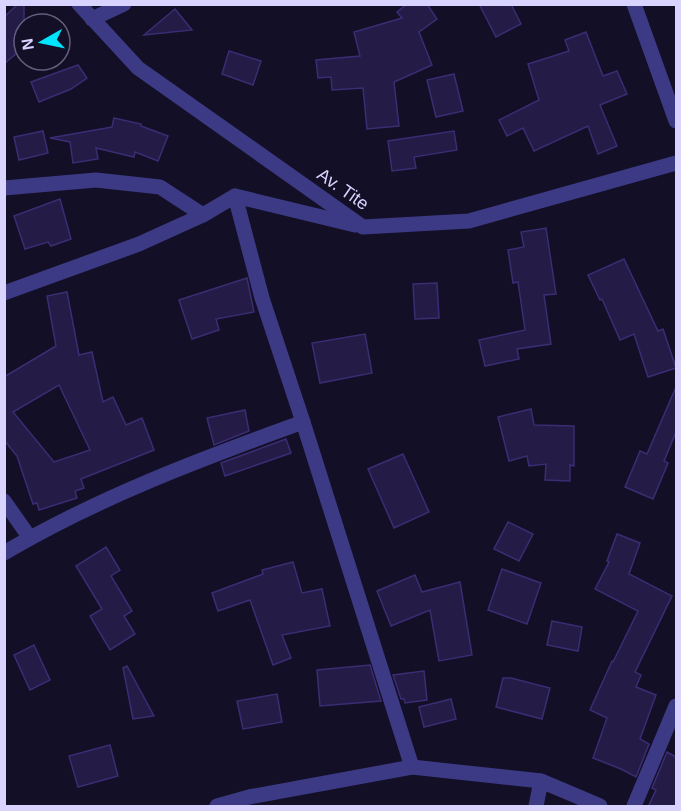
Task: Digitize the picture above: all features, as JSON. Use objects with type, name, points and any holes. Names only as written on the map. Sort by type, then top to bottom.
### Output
[{"type":"street","name":"Av. Tite","points":[[79,4],[138,68],[363,228],[469,221],[676,163]]},
{"type":"street","points":[[92,19],[124,4]]},
{"type":"street","points":[[634,4],[676,121]]},
{"type":"street","points":[[4,188],[96,180],[160,187],[204,215]]},
{"type":"street","points":[[4,292],[140,244],[204,215],[236,196],[363,228]]},
{"type":"street","points":[[236,196],[262,298],[412,767]]},
{"type":"street","points":[[4,553],[99,504],[188,463],[303,422]]},
{"type":"street","points":[[4,501],[30,538]]},
{"type":"street","points":[[634,807],[676,706]]},
{"type":"street","points":[[217,807],[249,797],[412,767],[541,782],[600,807]]},
{"type":"street","points":[[536,807],[541,782]]},
{"type":"building","points":[[18,4],[24,4],[24,12],[12,12],[12,57],[4,64],[4,17]]},
{"type":"building","points":[[407,4],[427,4],[437,19],[419,32],[432,65],[394,82],[399,126],[367,129],[363,88],[332,90],[331,77],[318,78],[316,60],[360,56],[354,32],[402,18],[397,12]]},
{"type":"building","points":[[479,4],[511,4],[521,24],[496,37]]},
{"type":"building","points":[[175,9],[192,30],[144,35]]},
{"type":"building","points":[[586,32],[603,76],[617,71],[627,94],[600,105],[617,146],[598,154],[588,126],[534,151],[523,128],[507,136],[499,120],[539,100],[528,64],[569,51],[565,40]]},
{"type":"building","points":[[229,51],[261,61],[253,85],[222,74]]},
{"type":"building","points":[[78,65],[87,78],[71,89],[39,102],[31,82],[59,72],[72,72],[72,67]]},
{"type":"building","points":[[454,74],[463,111],[436,117],[427,80]]},
{"type":"building","points":[[114,118],[141,124],[141,126],[168,136],[158,161],[135,152],[134,157],[96,148],[98,159],[73,163],[70,142],[50,138],[112,127]]},
{"type":"building","points":[[43,131],[48,153],[19,160],[14,137]]},
{"type":"building","points":[[454,131],[457,150],[414,157],[416,168],[392,171],[388,141]]},
{"type":"building","points":[[60,199],[71,239],[51,246],[48,242],[25,249],[14,216]]},
{"type":"building","points":[[546,228],[556,294],[544,295],[551,344],[517,349],[519,359],[485,366],[479,340],[525,330],[518,282],[513,283],[508,250],[524,247],[521,232]]},
{"type":"building","points":[[624,259],[658,331],[663,329],[676,368],[648,377],[634,334],[620,340],[602,299],[600,300],[588,275]]},
{"type":"building","points":[[247,278],[254,312],[216,319],[219,330],[192,339],[179,300]]},
{"type":"building","points":[[437,283],[439,318],[415,319],[413,284]]},
{"type":"building","points":[[67,292],[79,355],[92,352],[103,402],[113,397],[126,425],[142,418],[154,450],[81,479],[84,488],[75,491],[77,498],[39,510],[37,503],[33,504],[17,456],[4,440],[4,377],[56,346],[47,296]],"holes":[[[59,385],[90,450],[54,462],[13,412]]]},
{"type":"building","points":[[365,334],[372,373],[320,383],[312,343]]},
{"type":"building","points":[[676,387],[676,432],[664,461],[668,463],[653,499],[625,487],[640,451],[647,454]]},
{"type":"building","points":[[531,409],[534,425],[574,426],[574,466],[570,465],[570,481],[545,480],[546,464],[529,466],[527,456],[509,461],[498,417]]},
{"type":"building","points":[[245,410],[249,431],[214,445],[207,418]]},
{"type":"building","points":[[286,439],[291,453],[225,476],[221,463]]},
{"type":"building","points":[[403,454],[429,512],[394,528],[368,469]]},
{"type":"building","points":[[508,522],[533,534],[519,561],[494,549]]},
{"type":"building","points":[[617,534],[640,543],[629,574],[672,596],[635,672],[641,675],[636,687],[656,695],[640,739],[649,744],[636,777],[593,758],[607,718],[590,710],[638,611],[595,589],[609,562],[607,561]]},
{"type":"building","points":[[106,547],[120,570],[111,576],[132,611],[124,616],[135,634],[110,650],[90,616],[102,609],[76,566]]},
{"type":"building","points":[[293,562],[302,593],[322,589],[330,626],[282,635],[291,658],[273,665],[250,600],[218,611],[212,593],[263,574],[262,570]]},
{"type":"building","points":[[502,569],[541,583],[527,624],[488,610]]},
{"type":"building","points":[[415,575],[422,592],[460,582],[472,655],[439,661],[430,610],[391,626],[377,591]]},
{"type":"building","points":[[552,621],[582,627],[578,651],[547,645]]},
{"type":"building","points":[[34,645],[50,680],[30,690],[14,655]]},
{"type":"building","points":[[370,665],[381,701],[320,706],[317,670]]},
{"type":"building","points":[[127,666],[154,716],[133,719],[123,668]]},
{"type":"building","points":[[424,671],[427,700],[405,703],[404,699],[401,699],[393,675]]},
{"type":"building","points":[[503,678],[550,688],[542,719],[496,707]]},
{"type":"building","points":[[277,694],[282,722],[243,729],[237,701]]},
{"type":"building","points":[[451,699],[456,719],[424,727],[419,707]]},
{"type":"building","points":[[110,745],[118,776],[78,787],[69,756]]},
{"type":"building","points":[[667,752],[676,757],[676,807],[648,807],[656,790],[652,788]]}]
